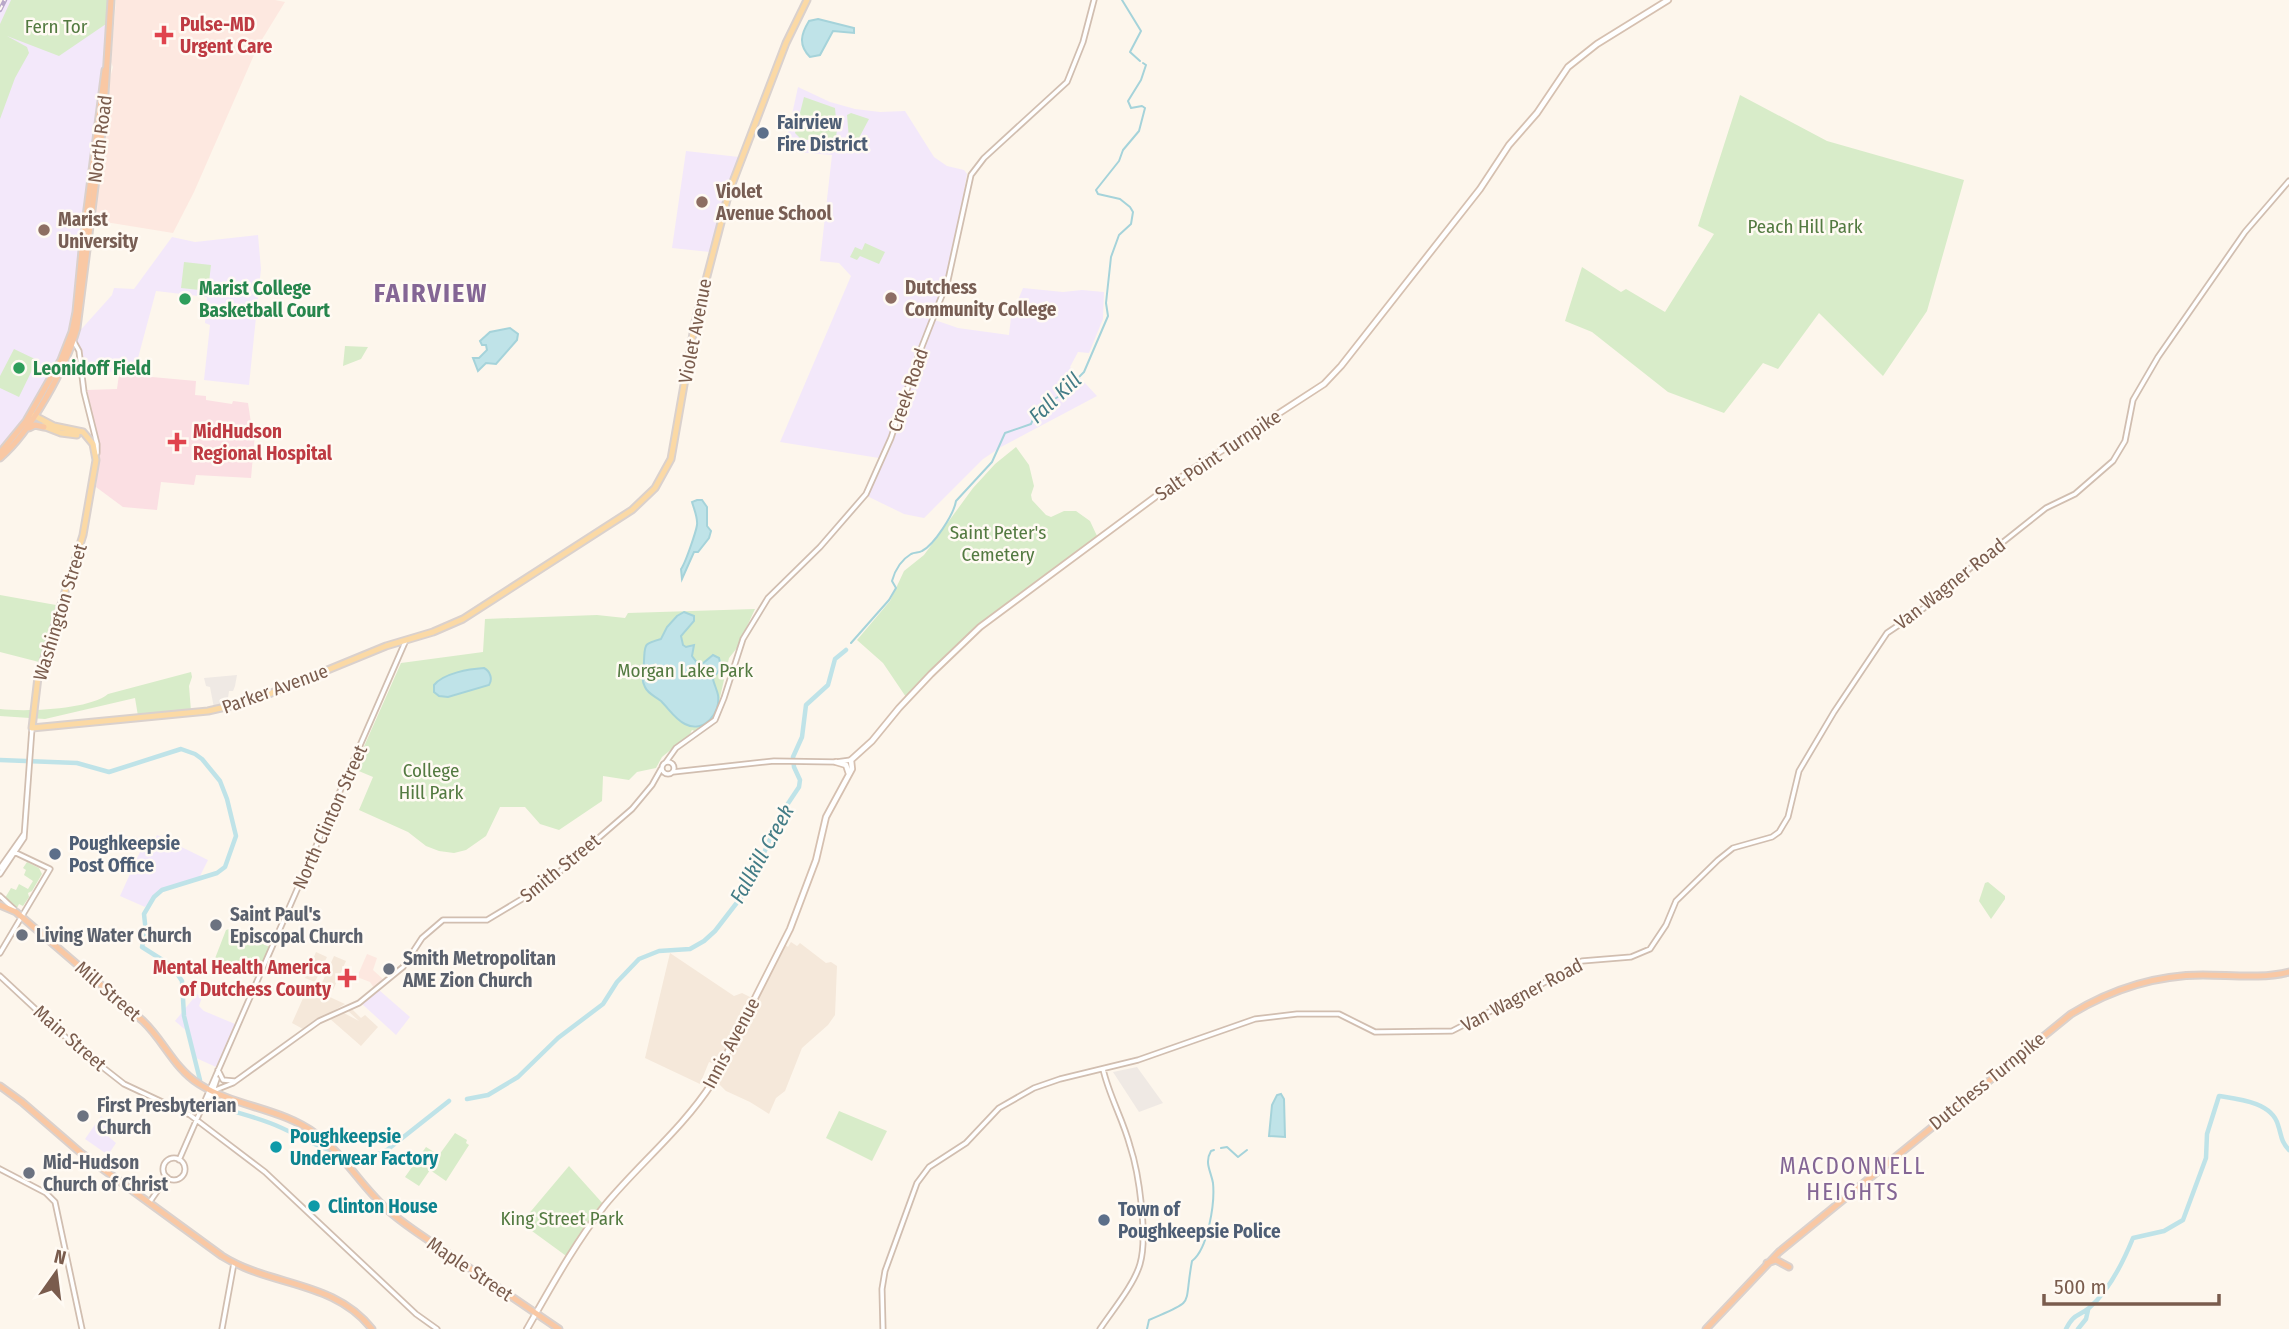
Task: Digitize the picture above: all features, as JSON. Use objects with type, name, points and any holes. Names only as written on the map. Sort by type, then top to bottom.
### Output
[{"type":"highway","name":"North Road","points":[[31,417],[64,364],[80,311],[103,124],[111,0]]},
{"type":"highway","points":[[24,432],[31,417]]},
{"type":"highway","points":[[0,453],[31,417]]},
{"type":"highway","points":[[0,458],[24,432],[35,425],[44,427]]},
{"type":"highway","points":[[0,905],[9,907],[20,915]]},
{"type":"highway","name":"Mill Street","points":[[20,915],[149,1027],[176,1064],[195,1082],[223,1096],[305,1126]]},
{"type":"highway","name":"Dutchess Turnpike","points":[[1706,1329],[1764,1265],[2050,1030],[2093,1002],[2122,988],[2168,978],[2264,976],[2289,972]]},
{"type":"highway","points":[[0,1086],[80,1153],[234,1263],[328,1294],[356,1311],[372,1329]]},
{"type":"highway","name":"Maple Street","points":[[305,1126],[333,1149],[383,1206],[408,1226],[559,1329]]},
{"type":"highway","points":[[1764,1265],[1776,1260],[1789,1267]]},
{"type":"main road","name":"Violet Avenue","points":[[503,596],[636,507],[652,492],[665,473],[676,442],[690,347],[703,285],[729,192],[786,43],[807,0]]},
{"type":"main road","name":"Salt Point Turnpike","points":[[851,760],[872,741],[923,682],[980,627],[1190,471],[1324,384],[1466,207],[1508,145],[1537,113],[1568,67],[1597,44],[1668,0]]},
{"type":"main road","points":[[31,417],[44,427],[61,433],[85,435]]},
{"type":"main road","points":[[31,417],[54,426],[82,432],[93,444],[96,458]]},
{"type":"main road","name":"Washington Street","points":[[32,728],[38,677],[82,538],[96,458]]},
{"type":"main road","name":"Parker Avenue","points":[[32,728],[222,709],[252,701],[406,639],[450,625],[503,596]]},
{"type":"main road","points":[[849,775],[872,741]]},
{"type":"main road","name":"Innis Avenue","points":[[527,1329],[601,1210],[712,1083],[790,929],[816,860],[826,817],[853,766],[851,760]]},
{"type":"main road","points":[[836,762],[846,765],[849,775]]},
{"type":"street","name":"Creek Road","points":[[662,769],[676,748],[715,720],[743,639],[760,610],[776,589],[856,508],[872,484],[893,434],[919,354],[950,276],[966,192],[973,171],[1067,82],[1083,42],[1094,0]]},
{"type":"street","name":"Van Wagner Road","points":[[883,1329],[882,1289],[887,1262],[917,1183],[937,1160],[959,1148],[999,1108],[1046,1083],[1156,1054],[1248,1021],[1297,1014],[1343,1014],[1361,1026],[1375,1031],[1452,1031],[1582,961],[1631,957],[1650,949],[1666,925],[1676,901],[1718,860],[1733,848],[1772,837],[1782,828],[1788,817],[1799,771],[1834,712],[1887,633],[1924,608],[2023,526],[2046,509],[2074,494],[2113,461],[2125,441],[2133,400],[2158,357],[2245,232],[2289,181]]},
{"type":"street","points":[[72,338],[79,355],[89,416],[97,444],[96,458]]},
{"type":"street","points":[[85,435],[89,416]]},
{"type":"street","name":"North Clinton Street","points":[[211,1091],[406,639]]},
{"type":"street","name":"Washington Street","points":[[14,852],[23,841],[25,832],[32,728]]},
{"type":"street","points":[[669,762],[674,770],[683,771],[789,760],[851,760]]},
{"type":"street","points":[[662,769],[665,774]]},
{"type":"street","name":"Smith Street","points":[[211,1091],[236,1080],[319,1021],[359,1003],[403,967],[422,938],[436,925],[448,920],[487,920],[542,887],[632,809],[662,769]]},
{"type":"street","name":"Smith Street","points":[[656,778],[674,770]]},
{"type":"street","points":[[0,874],[25,832]]},
{"type":"street","points":[[23,841],[21,850],[24,858]]},
{"type":"street","points":[[0,953],[20,915],[50,869],[14,852]]},
{"type":"street","points":[[0,868],[14,852]]},
{"type":"street","name":"Mill Street","points":[[0,896],[20,915]]},
{"type":"street","name":"Main Street","points":[[0,976],[73,1044],[121,1082],[196,1119],[265,1172],[415,1314],[437,1329]]},
{"type":"street","points":[[1100,1329],[1138,1269],[1143,1235],[1131,1146],[1110,1095],[1103,1069]]},
{"type":"street","points":[[218,1070],[225,1081],[236,1080]]},
{"type":"street","name":"North Clinton Street","points":[[179,1160],[218,1070]]},
{"type":"street","points":[[195,1082],[207,1085],[214,1080]]},
{"type":"street","points":[[223,1096],[221,1089],[225,1085]]},
{"type":"street","points":[[171,1157],[186,1166],[185,1172],[177,1181],[167,1177],[162,1171],[171,1157]]},
{"type":"street","points":[[0,1169],[46,1193],[57,1206],[82,1329]]},
{"type":"street","points":[[149,1203],[167,1177]]},
{"type":"street","points":[[222,1329],[234,1263]]},
{"type":"shaded area","name":"Marist University","points":[[3,0],[19,0],[109,25],[77,334],[112,295],[114,288],[134,289],[172,237],[195,242],[258,235],[261,269],[249,385],[204,380],[210,325],[205,323],[207,297],[156,291],[134,373],[80,370],[80,356],[74,341],[37,410],[0,453],[0,5]]},
{"type":"shaded area","points":[[116,0],[285,2],[258,46],[194,192],[173,233],[93,220],[110,112],[108,98],[113,67],[111,62]]},
{"type":"shaded area","name":"Dutchess Community College","points":[[798,87],[830,102],[855,109],[905,111],[934,157],[947,166],[964,170],[967,174],[950,268],[932,319],[958,328],[1009,335],[1011,317],[1023,288],[1104,292],[1103,319],[1089,353],[1078,352],[1070,367],[1097,396],[983,459],[924,518],[904,514],[867,496],[885,459],[780,442],[851,276],[839,263],[820,261],[832,155],[784,151]]},
{"type":"shaded area","name":"Violet Avenue School","points":[[686,151],[739,157],[710,252],[672,248]]},
{"type":"shaded area","name":"MidHudson Regional Hospital","points":[[119,374],[196,381],[195,395],[206,396],[206,400],[232,404],[233,401],[248,403],[255,433],[251,478],[196,475],[194,485],[161,482],[157,510],[123,507],[96,487],[100,449],[87,390],[117,389]]},
{"type":"shaded area","points":[[237,675],[233,691],[229,691],[227,705],[214,708],[210,687],[206,686],[204,678]]},
{"type":"shaded area","points":[[157,835],[208,860],[199,878],[159,891],[145,907],[120,896],[144,843],[133,836],[152,845]]},
{"type":"shaded area","points":[[791,942],[797,946],[800,943],[826,963],[831,962],[837,966],[835,1015],[828,1025],[802,1048],[785,1091],[776,1098],[769,1114],[726,1091],[716,1081],[785,945],[788,947]]},
{"type":"shaded area","points":[[316,952],[327,957],[315,982],[305,978]]},
{"type":"shaded area","points":[[670,953],[734,996],[742,993],[752,998],[718,1065],[709,1062],[700,1084],[645,1058]]},
{"type":"shaded area","points":[[367,954],[377,958],[373,970],[384,980],[374,988],[370,982],[357,977]]},
{"type":"shaded area","points":[[334,956],[346,961],[333,990],[321,985]]},
{"type":"shaded area","points":[[308,987],[345,1004],[303,1029],[292,1023]]},
{"type":"shaded area","points":[[379,990],[410,1017],[396,1035],[361,1003]]},
{"type":"shaded area","points":[[197,994],[202,997],[199,1006],[204,1011],[235,1024],[216,1067],[196,1058],[189,1033],[175,1021]]},
{"type":"shaded area","points":[[351,1008],[361,1018],[365,1015],[378,1027],[361,1046],[329,1018],[342,1012],[359,1021],[347,1010]]},
{"type":"shaded area","points":[[1137,1067],[1163,1103],[1139,1112],[1113,1072]]},
{"type":"shaded area","points":[[101,1116],[116,1127],[109,1137],[116,1143],[108,1155],[85,1139]]},
{"type":"green space","name":"Fern Tor","points":[[11,0],[108,0],[106,24],[59,56],[7,36],[27,47],[29,53],[15,78],[0,119],[0,24]]},
{"type":"green space","name":"Peach Hill Park","points":[[1740,95],[1827,141],[1964,180],[1927,311],[1883,376],[1819,313],[1778,369],[1763,363],[1724,413],[1668,392],[1592,332],[1565,321],[1582,267],[1621,292],[1626,289],[1665,312],[1714,234],[1698,226]]},
{"type":"green space","points":[[804,97],[835,108],[835,143],[801,139],[795,133]]},
{"type":"green space","points":[[851,113],[869,119],[859,138],[849,139],[847,115]]},
{"type":"green space","points":[[865,243],[885,252],[879,264],[860,256],[857,260],[850,257],[855,247],[862,250]]},
{"type":"green space","points":[[184,262],[211,265],[208,291],[181,288]]},
{"type":"green space","points":[[345,346],[368,347],[361,359],[343,366]]},
{"type":"green space","name":"Leonidoff Field","points":[[14,349],[37,360],[19,397],[0,388],[0,376]]},
{"type":"green space","name":"Saint Peter's Cemetery","points":[[1016,447],[1029,465],[1034,486],[1032,500],[1051,517],[1064,511],[1076,511],[1090,521],[1097,536],[986,620],[944,657],[906,697],[883,663],[857,640],[890,601],[904,571],[924,555],[973,488],[995,464]]},
{"type":"green space","points":[[0,595],[56,605],[39,662],[0,652]]},
{"type":"green space","points":[[755,609],[737,648],[729,658],[716,715],[711,724],[699,733],[692,730],[662,757],[656,768],[637,772],[629,780],[603,776],[602,801],[559,830],[540,824],[525,807],[500,807],[486,836],[466,850],[454,853],[426,846],[408,832],[359,810],[373,777],[354,769],[401,663],[483,652],[485,619],[597,615],[625,618],[628,613]]},
{"type":"green space","points":[[191,672],[191,711],[138,716],[135,698],[45,719],[0,716],[0,709],[40,710],[86,704],[108,694]]},
{"type":"green space","points":[[27,862],[39,868],[42,874],[28,893],[29,897],[23,906],[19,904],[17,908],[5,898],[11,888],[16,890],[19,884],[28,889],[33,881],[24,875],[26,870],[23,868]]},
{"type":"green space","points":[[1988,882],[2005,896],[1991,919],[1979,901],[1985,883]]},
{"type":"green space","points":[[226,930],[270,947],[257,978],[214,961]]},
{"type":"green space","points":[[839,1111],[887,1131],[872,1161],[826,1138]]},
{"type":"green space","points":[[455,1133],[467,1140],[469,1145],[446,1181],[430,1170],[419,1186],[405,1177],[426,1147],[439,1155]]},
{"type":"green space","name":"King Street Park","points":[[569,1166],[605,1206],[569,1258],[521,1223]]},
{"type":"water","points":[[818,19],[854,28],[854,33],[833,31],[820,55],[810,57],[802,44],[804,30],[809,21]]},
{"type":"water","points":[[510,328],[518,334],[517,340],[496,364],[486,363],[478,371],[473,358],[479,358],[487,350],[486,345],[482,345],[480,341],[490,332]]},
{"type":"water","points":[[702,500],[707,507],[707,526],[711,531],[698,552],[694,552],[682,579],[681,569],[697,525],[692,502]]},
{"type":"water","points":[[684,612],[694,616],[694,621],[681,636],[683,645],[694,645],[692,656],[698,664],[713,655],[719,658],[721,667],[713,679],[718,695],[717,709],[710,720],[699,726],[685,724],[678,719],[648,691],[643,680],[646,646],[661,639],[667,627]]},
{"type":"water","points":[[484,668],[490,675],[489,685],[448,697],[434,692],[434,685],[444,677]]},
{"type":"water","points":[[1281,1094],[1284,1099],[1285,1137],[1269,1136],[1272,1105],[1277,1095]]},
{"type":"waterway","name":"Fall Kill","points":[[1122,0],[1141,31],[1130,52],[1140,61]]},
{"type":"waterway","name":"Fall Kill","points":[[851,643],[889,600],[896,588],[892,581],[904,559],[927,548],[938,536],[956,501],[992,462],[1005,433],[1031,424],[1037,410],[1061,395],[1084,372],[1108,316],[1106,303],[1111,257],[1119,235],[1131,224],[1133,212],[1120,199],[1098,194],[1096,190],[1139,131],[1145,108],[1131,108],[1128,101],[1141,80],[1146,65],[1143,63]]},
{"type":"waterway","name":"Fallkill Creek","points":[[467,1099],[488,1095],[518,1077],[558,1038],[603,1004],[617,982],[639,959],[659,951],[690,949],[715,931],[749,887],[781,814],[799,787],[800,780],[793,757],[802,737],[806,705],[828,685],[835,659],[846,650]]},
{"type":"waterway","name":"Fallkill Creek","points":[[0,760],[77,763],[109,772],[181,749],[202,759],[220,781],[236,836],[225,867],[217,873],[162,890],[154,897],[144,914],[146,933],[142,947],[172,966],[182,981],[184,1016],[200,1080]]},
{"type":"waterway","points":[[2066,1329],[2109,1285],[2133,1238],[2164,1231],[2183,1220],[2206,1158],[2207,1134],[2219,1096],[2253,1103],[2269,1111],[2275,1117],[2289,1150]]},
{"type":"waterway","name":"Fallkill Creek","points":[[207,1104],[270,1123],[327,1150],[357,1157],[372,1156],[387,1150],[449,1101]]},
{"type":"waterway","points":[[1221,1148],[1227,1147],[1238,1157],[1247,1150]]},
{"type":"waterway","points":[[1147,1329],[1149,1320],[1175,1309],[1185,1301],[1192,1261],[1202,1247],[1209,1225],[1213,1183],[1208,1159],[1214,1150]]},
{"type":"waterway","points":[[2078,1329],[2086,1319],[2088,1310]]},
{"type":"railway","points":[[0,10],[5,0]]},
{"type":"place","name":"Pulse-MD Urgent Care","points":[[164,35]]},
{"type":"place","name":"Fairview Fire District","points":[[763,133]]},
{"type":"place","name":"Violet Avenue School","points":[[702,202]]},
{"type":"place","name":"Marist University","points":[[44,230]]},
{"type":"place","name":"Dutchess Community College","points":[[891,298]]},
{"type":"place","name":"Marist College Basketball Court","points":[[185,299]]},
{"type":"place","name":"Leonidoff Field","points":[[19,368]]},
{"type":"place","name":"MidHudson Regional Hospital","points":[[177,442]]},
{"type":"place","name":"Poughkeepsie Post Office","points":[[55,854]]},
{"type":"place","name":"Saint Paul's Episcopal Church","points":[[216,925]]},
{"type":"place","name":"Living Water Church","points":[[22,935]]},
{"type":"place","name":"Smith Metropolitan AME Zion Church","points":[[389,969]]},
{"type":"place","name":"Mental Health America of Dutchess County","points":[[347,978]]},
{"type":"place","name":"First Presbyterian Church","points":[[83,1116]]},
{"type":"place","name":"Poughkeepsie Underwear Factory","points":[[276,1147]]},
{"type":"place","name":"Mid-Hudson Church of Christ","points":[[29,1173]]},
{"type":"place","name":"Clinton House","points":[[314,1206]]},
{"type":"place","name":"Town of Poughkeepsie Police","points":[[1104,1220]]},
{"type":"district","name":"FAIRVIEW","points":[[431,293]]},
{"type":"district","name":"MACDONNELL HEIGHTS","points":[[1853,1179]]},
{"type":"park label","name":"Morgan Lake Park","points":[[685,670]]},
{"type":"park label","name":"College Hill Park","points":[[431,781]]}]
